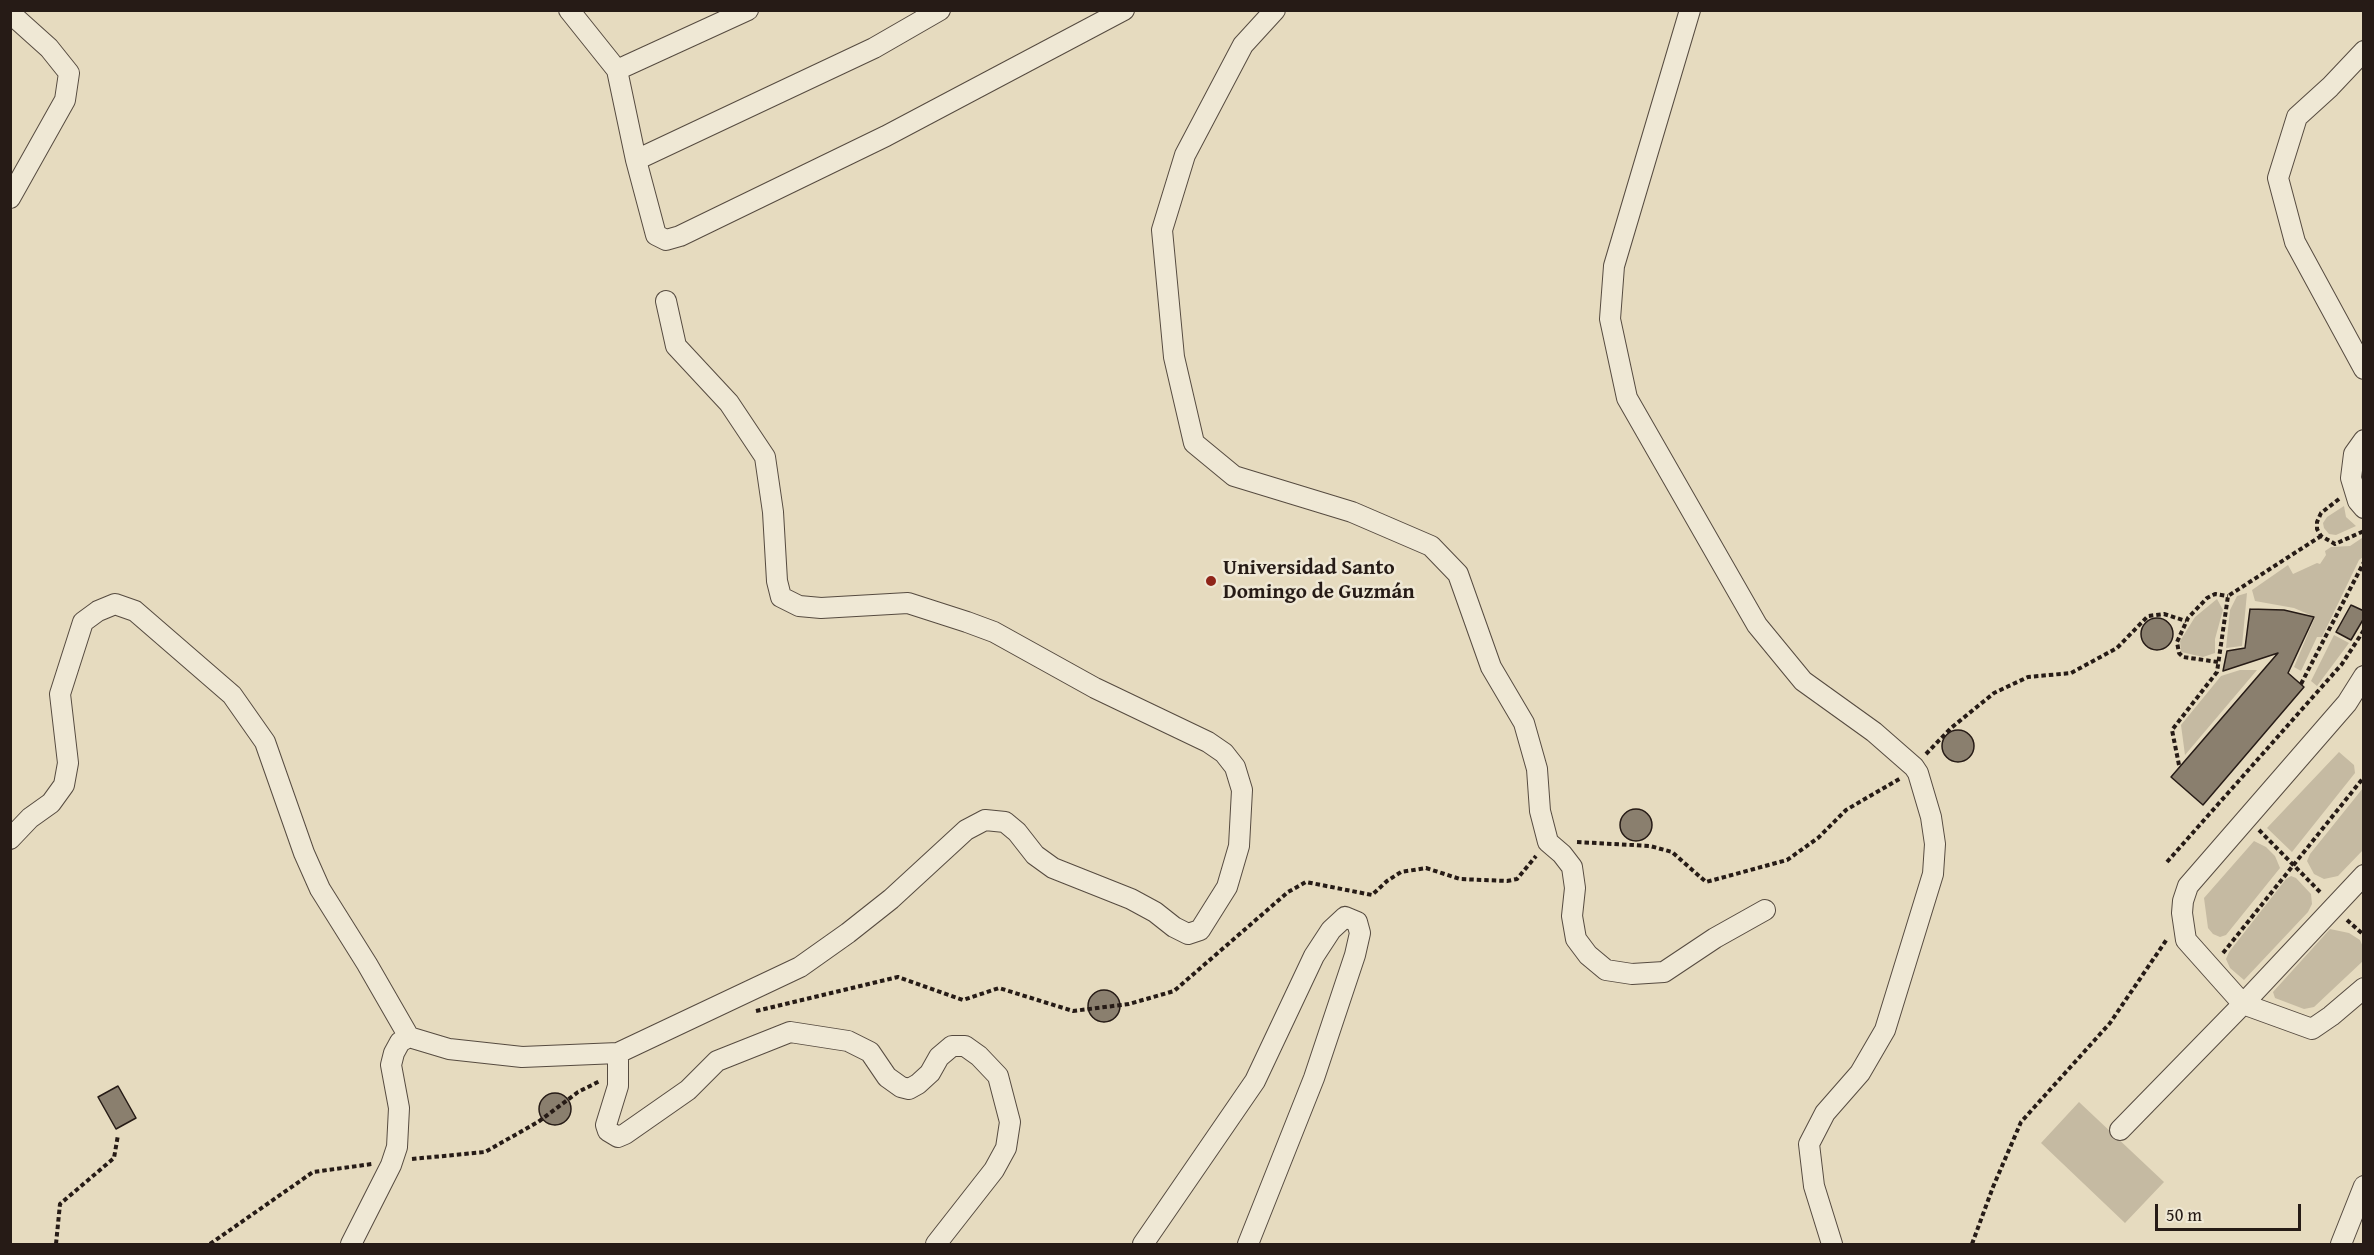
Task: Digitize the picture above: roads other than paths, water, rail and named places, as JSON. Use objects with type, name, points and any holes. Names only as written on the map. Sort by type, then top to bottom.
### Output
[{"type":"street","points":[[569,10],[617,70],[636,160],[656,234],[666,240],[680,236],[886,136],[1124,10]]},
{"type":"street","points":[[617,70],[748,10]]},
{"type":"street","points":[[636,160],[874,48],[930,18],[940,10]]},
{"type":"street","points":[[1275,10],[1244,45],[1185,155],[1162,230],[1174,357],[1194,443],[1234,477],[1352,512],[1431,546],[1458,574],[1491,667],[1524,723],[1537,769],[1540,811],[1548,842],[1572,867],[1575,888],[1572,916],[1576,939],[1588,955],[1606,970],[1632,974],[1664,972],[1715,938],[1765,910]]},
{"type":"street","points":[[1690,10],[1614,266],[1610,319],[1627,398],[1757,625],[1803,681],[1874,732],[1914,766],[1928,806],[1935,844],[1933,874],[1885,1030],[1860,1073],[1825,1113],[1809,1144],[1814,1186],[1832,1245]]},
{"type":"street","points":[[10,13],[49,48],[69,73],[65,100],[10,198]]},
{"type":"street","points":[[2364,51],[2297,117],[2278,178],[2295,242],[2364,369]]},
{"type":"street","points":[[10,839],[30,818],[51,803],[64,785],[68,763],[60,694],[83,622],[98,611],[115,604],[135,611],[232,695],[265,742],[304,854],[320,890],[367,964],[409,1037],[449,1049],[522,1057],[618,1053],[800,967],[891,899],[966,830],[985,820],[1005,822],[1017,832],[1035,855],[1053,868],[1131,899],[1188,934],[1200,930],[1227,887],[1239,846],[1242,790],[1235,767],[1224,753],[1208,742],[1095,688],[994,632],[967,622],[908,603],[821,608],[799,606],[782,597],[777,581],[773,512],[765,457],[729,403],[676,346],[666,301]]},
{"type":"street","points":[[2364,440],[2354,454],[2351,478],[2358,501],[2364,508]]},
{"type":"street","points":[[2364,676],[2347,703],[2188,886],[2182,913],[2186,940],[2243,1004],[2312,1029],[2364,988]]},
{"type":"street","points":[[2120,1130],[2364,875]]},
{"type":"street","points":[[1143,1245],[1255,1081],[1314,956],[1331,930],[1345,917],[1357,922],[1360,933],[1355,955],[1314,1078],[1248,1245]]},
{"type":"street","points":[[618,1053],[618,1086],[606,1125],[608,1131],[618,1137],[688,1090],[717,1061],[790,1032],[848,1041],[870,1052],[887,1077],[901,1087],[909,1089],[930,1073],[939,1057],[952,1046],[965,1046],[979,1056],[998,1076],[1010,1122],[1006,1148],[993,1170],[936,1245]]},
{"type":"street","points":[[351,1245],[393,1161],[397,1147],[399,1108],[391,1065],[400,1042],[409,1037]]},
{"type":"street","points":[[2341,1245],[2364,1186]]},
{"type":"place","name":"Universidad Santo Domingo de Guzmán","points":[[1211,581]]}]
